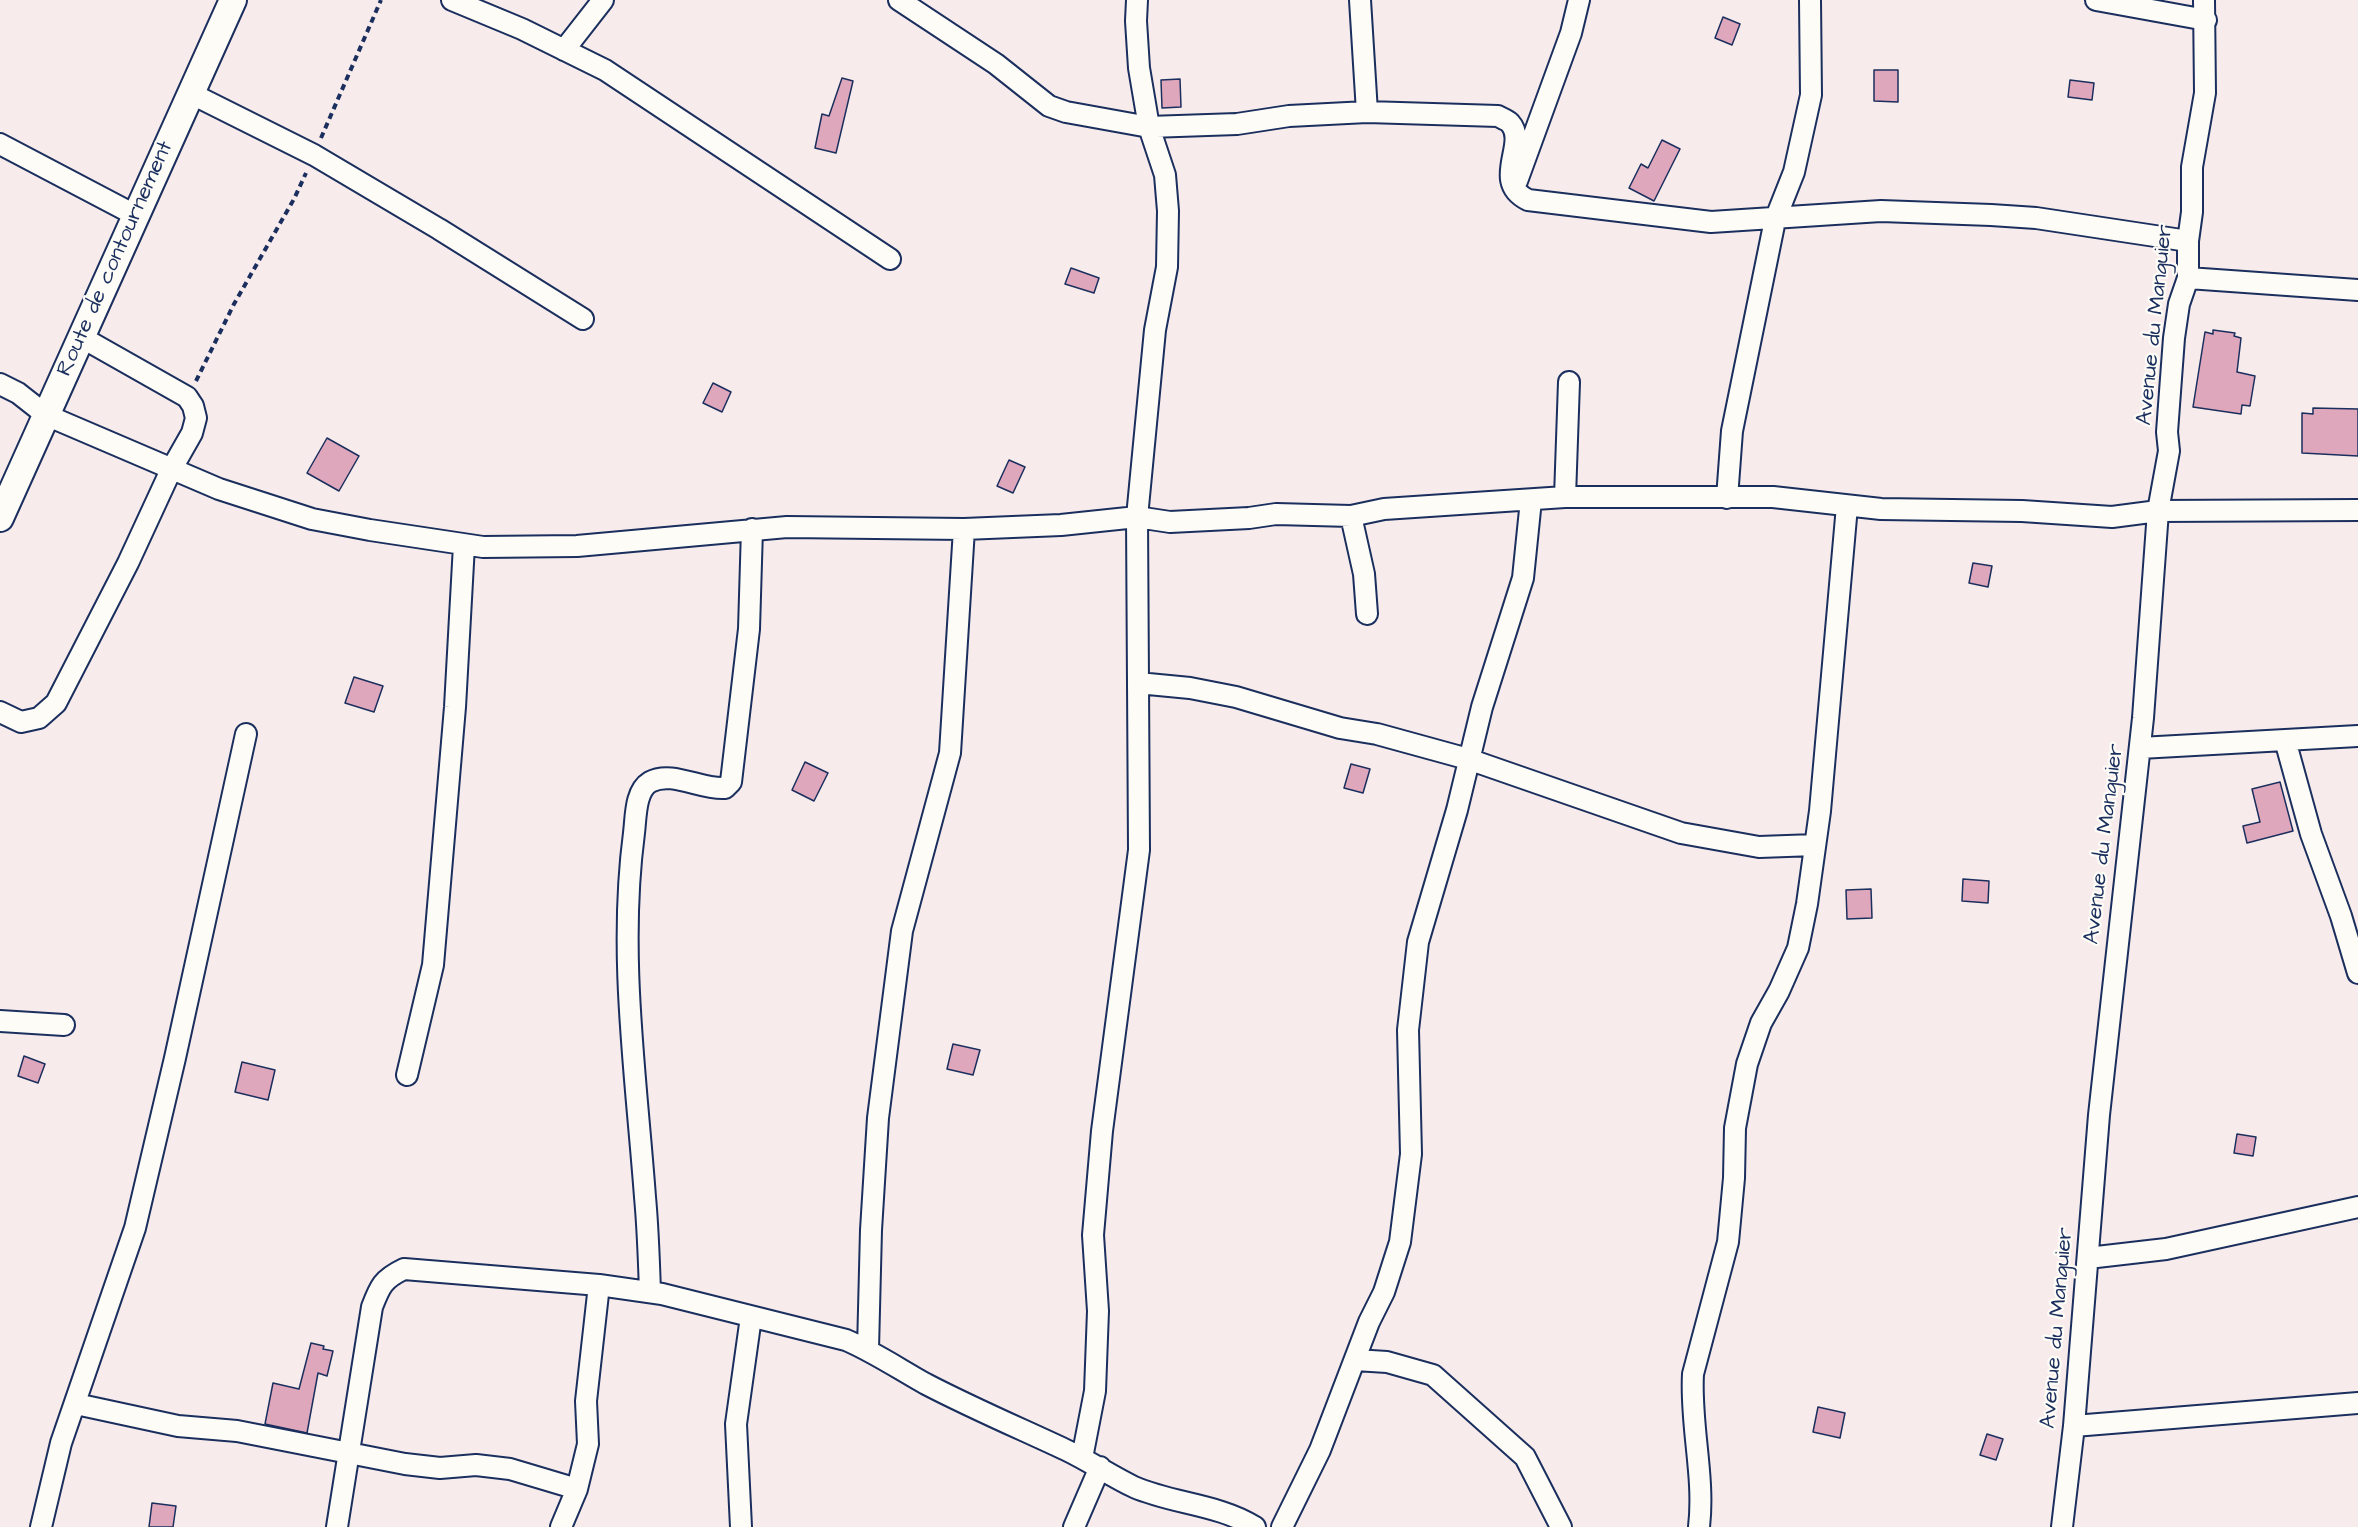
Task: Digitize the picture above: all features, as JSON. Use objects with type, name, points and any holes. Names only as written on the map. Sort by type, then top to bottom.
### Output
[{"type":"street","name":"Route de contournement","points":[[0,518],[233,0]]},
{"type":"street","points":[[452,0],[522,29],[605,70],[890,259]]},
{"type":"street","points":[[564,50],[603,0]]},
{"type":"street","points":[[899,0],[988,58],[1049,106],[1066,112],[1149,127],[1237,124],[1289,116],[1367,112],[1498,116],[1510,123],[1514,129],[1511,174],[1514,190],[1519,196],[1528,200],[1711,222],[1775,220],[1881,211],[1991,215],[2048,220],[2188,241]]},
{"type":"street","points":[[1082,1458],[1095,1392],[1098,1311],[1093,1234],[1102,1131],[1139,850],[1137,517],[1155,330],[1167,267],[1165,175],[1149,127],[1139,68],[1137,0]]},
{"type":"street","points":[[1360,0],[1367,112]]},
{"type":"street","points":[[1514,190],[1571,33],[1579,0]]},
{"type":"street","points":[[1727,498],[1732,431],[1775,220],[1794,172],[1811,95],[1810,0]]},
{"type":"street","points":[[2096,0],[2206,20]]},
{"type":"street","name":"Avenue du Manguier","points":[[2062,1527],[2074,1426],[2099,1115],[2140,748],[2158,512],[2169,450],[2167,432],[2174,338],[2179,304],[2188,278],[2193,167],[2205,93],[2204,0]]},
{"type":"street","points":[[190,93],[314,155],[440,229],[583,319]]},
{"type":"street","points":[[0,144],[135,215]]},
{"type":"street","points":[[2188,278],[2358,290]]},
{"type":"street","points":[[0,712],[21,722],[39,718],[56,703],[128,563],[171,470],[192,433],[196,418],[193,406],[187,397],[81,337]]},
{"type":"street","points":[[1565,497],[1569,382]]},
{"type":"street","points":[[0,384],[18,393],[46,415],[219,489],[312,519],[464,545],[528,548],[577,546],[752,529],[823,526],[964,529],[1060,525],[1137,517],[1170,522],[1249,518],[1276,514],[1351,516],[1406,507],[1565,497],[1773,498],[1847,506],[2112,517],[2158,512],[2358,510]]},
{"type":"street","points":[[1282,1527],[1320,1450],[1369,1322],[1384,1292],[1400,1242],[1411,1154],[1408,1030],[1418,942],[1457,810],[1468,759],[1498,651],[1523,578],[1531,500]]},
{"type":"street","points":[[1699,1527],[1702,1503],[1692,1396],[1694,1374],[1728,1242],[1734,1178],[1735,1128],[1747,1064],[1761,1023],[1779,991],[1798,948],[1815,845],[1828,732],[1847,506]]},
{"type":"street","points":[[1351,516],[1364,574],[1367,614]]},
{"type":"street","points":[[650,1292],[646,1201],[629,1019],[628,978],[630,866],[639,796],[648,783],[664,777],[716,789],[725,788],[731,782],[749,629],[752,529]]},
{"type":"street","points":[[868,1349],[871,1230],[878,1118],[902,931],[950,753],[964,529]]},
{"type":"street","points":[[407,1075],[433,965],[454,717],[464,545]]},
{"type":"street","points":[[1138,683],[1190,688],[1236,697],[1340,728],[1377,734],[1468,759],[1681,833],[1759,847],[1815,845]]},
{"type":"street","points":[[41,1527],[61,1443],[135,1228],[246,734]]},
{"type":"street","points":[[2140,748],[2358,736]]},
{"type":"street","points":[[2285,740],[2311,834],[2341,916],[2358,973]]},
{"type":"street","points":[[0,1021],[64,1025]]},
{"type":"street","points":[[2088,1258],[2166,1249],[2358,1208]]},
{"type":"street","points":[[337,1527],[372,1307],[387,1277],[404,1269],[599,1285],[650,1292],[846,1340],[868,1349],[914,1378],[1082,1458],[1135,1487],[1222,1510],[1254,1527]]},
{"type":"street","points":[[561,1527],[577,1489],[588,1443],[586,1401],[599,1285]]},
{"type":"street","points":[[741,1527],[736,1424],[751,1317]]},
{"type":"street","points":[[1355,1360],[1387,1362],[1433,1375],[1525,1457],[1561,1527]]},
{"type":"street","points":[[2074,1426],[2358,1403]]},
{"type":"street","points":[[75,1404],[178,1426],[237,1431],[349,1454],[440,1468],[476,1465],[510,1469],[577,1489]]},
{"type":"street","points":[[1074,1527],[1100,1467]]},
{"type":"path","points":[[187,397],[234,304],[294,199],[381,0]]},
{"type":"building","points":[[1723,17],[1740,24],[1732,45],[1715,38]]},
{"type":"building","points":[[1874,70],[1898,70],[1898,102],[1874,101]]},
{"type":"building","points":[[842,78],[853,81],[836,153],[815,148],[822,114],[829,116]]},
{"type":"building","points":[[1180,79],[1181,107],[1162,108],[1161,80]]},
{"type":"building","points":[[2070,80],[2094,83],[2092,100],[2068,97]]},
{"type":"building","points":[[1662,140],[1680,149],[1654,201],[1629,188],[1641,164],[1648,168]]},
{"type":"building","points":[[1071,268],[1099,278],[1094,293],[1065,284]]},
{"type":"building","points":[[2213,330],[2235,333],[2234,336],[2241,338],[2237,372],[2255,376],[2250,406],[2242,405],[2241,414],[2193,407],[2205,332],[2213,334]]},
{"type":"building","points":[[713,383],[731,392],[722,412],[703,403]]},
{"type":"building","points":[[2313,408],[2358,409],[2358,456],[2302,453],[2302,413],[2313,414]]},
{"type":"building","points":[[327,438],[359,456],[339,491],[307,473]]},
{"type":"building","points":[[1009,460],[1025,467],[1013,493],[997,486]]},
{"type":"building","points":[[1973,563],[1992,566],[1988,587],[1969,583]]},
{"type":"building","points":[[354,677],[383,686],[374,712],[345,703]]},
{"type":"building","points":[[805,762],[828,773],[814,801],[792,790]]},
{"type":"building","points":[[1351,764],[1370,769],[1363,793],[1344,788]]},
{"type":"building","points":[[2280,782],[2293,831],[2247,843],[2243,826],[2260,822],[2252,789]]},
{"type":"building","points":[[1963,879],[1989,881],[1988,903],[1962,901]]},
{"type":"building","points":[[1871,889],[1872,918],[1847,919],[1846,890]]},
{"type":"building","points":[[953,1044],[980,1050],[973,1075],[947,1069]]},
{"type":"building","points":[[24,1056],[45,1064],[38,1083],[18,1076]]},
{"type":"building","points":[[242,1062],[275,1070],[268,1100],[235,1092]]},
{"type":"building","points":[[2237,1134],[2256,1137],[2253,1156],[2234,1153]]},
{"type":"building","points":[[311,1343],[333,1351],[327,1376],[318,1373],[307,1433],[265,1424],[273,1383],[299,1389]]},
{"type":"building","points":[[1818,1407],[1845,1413],[1840,1438],[1813,1432]]},
{"type":"building","points":[[1987,1434],[2003,1439],[1996,1460],[1980,1455]]},
{"type":"building","points":[[152,1503],[176,1506],[173,1527],[149,1527]]}]
